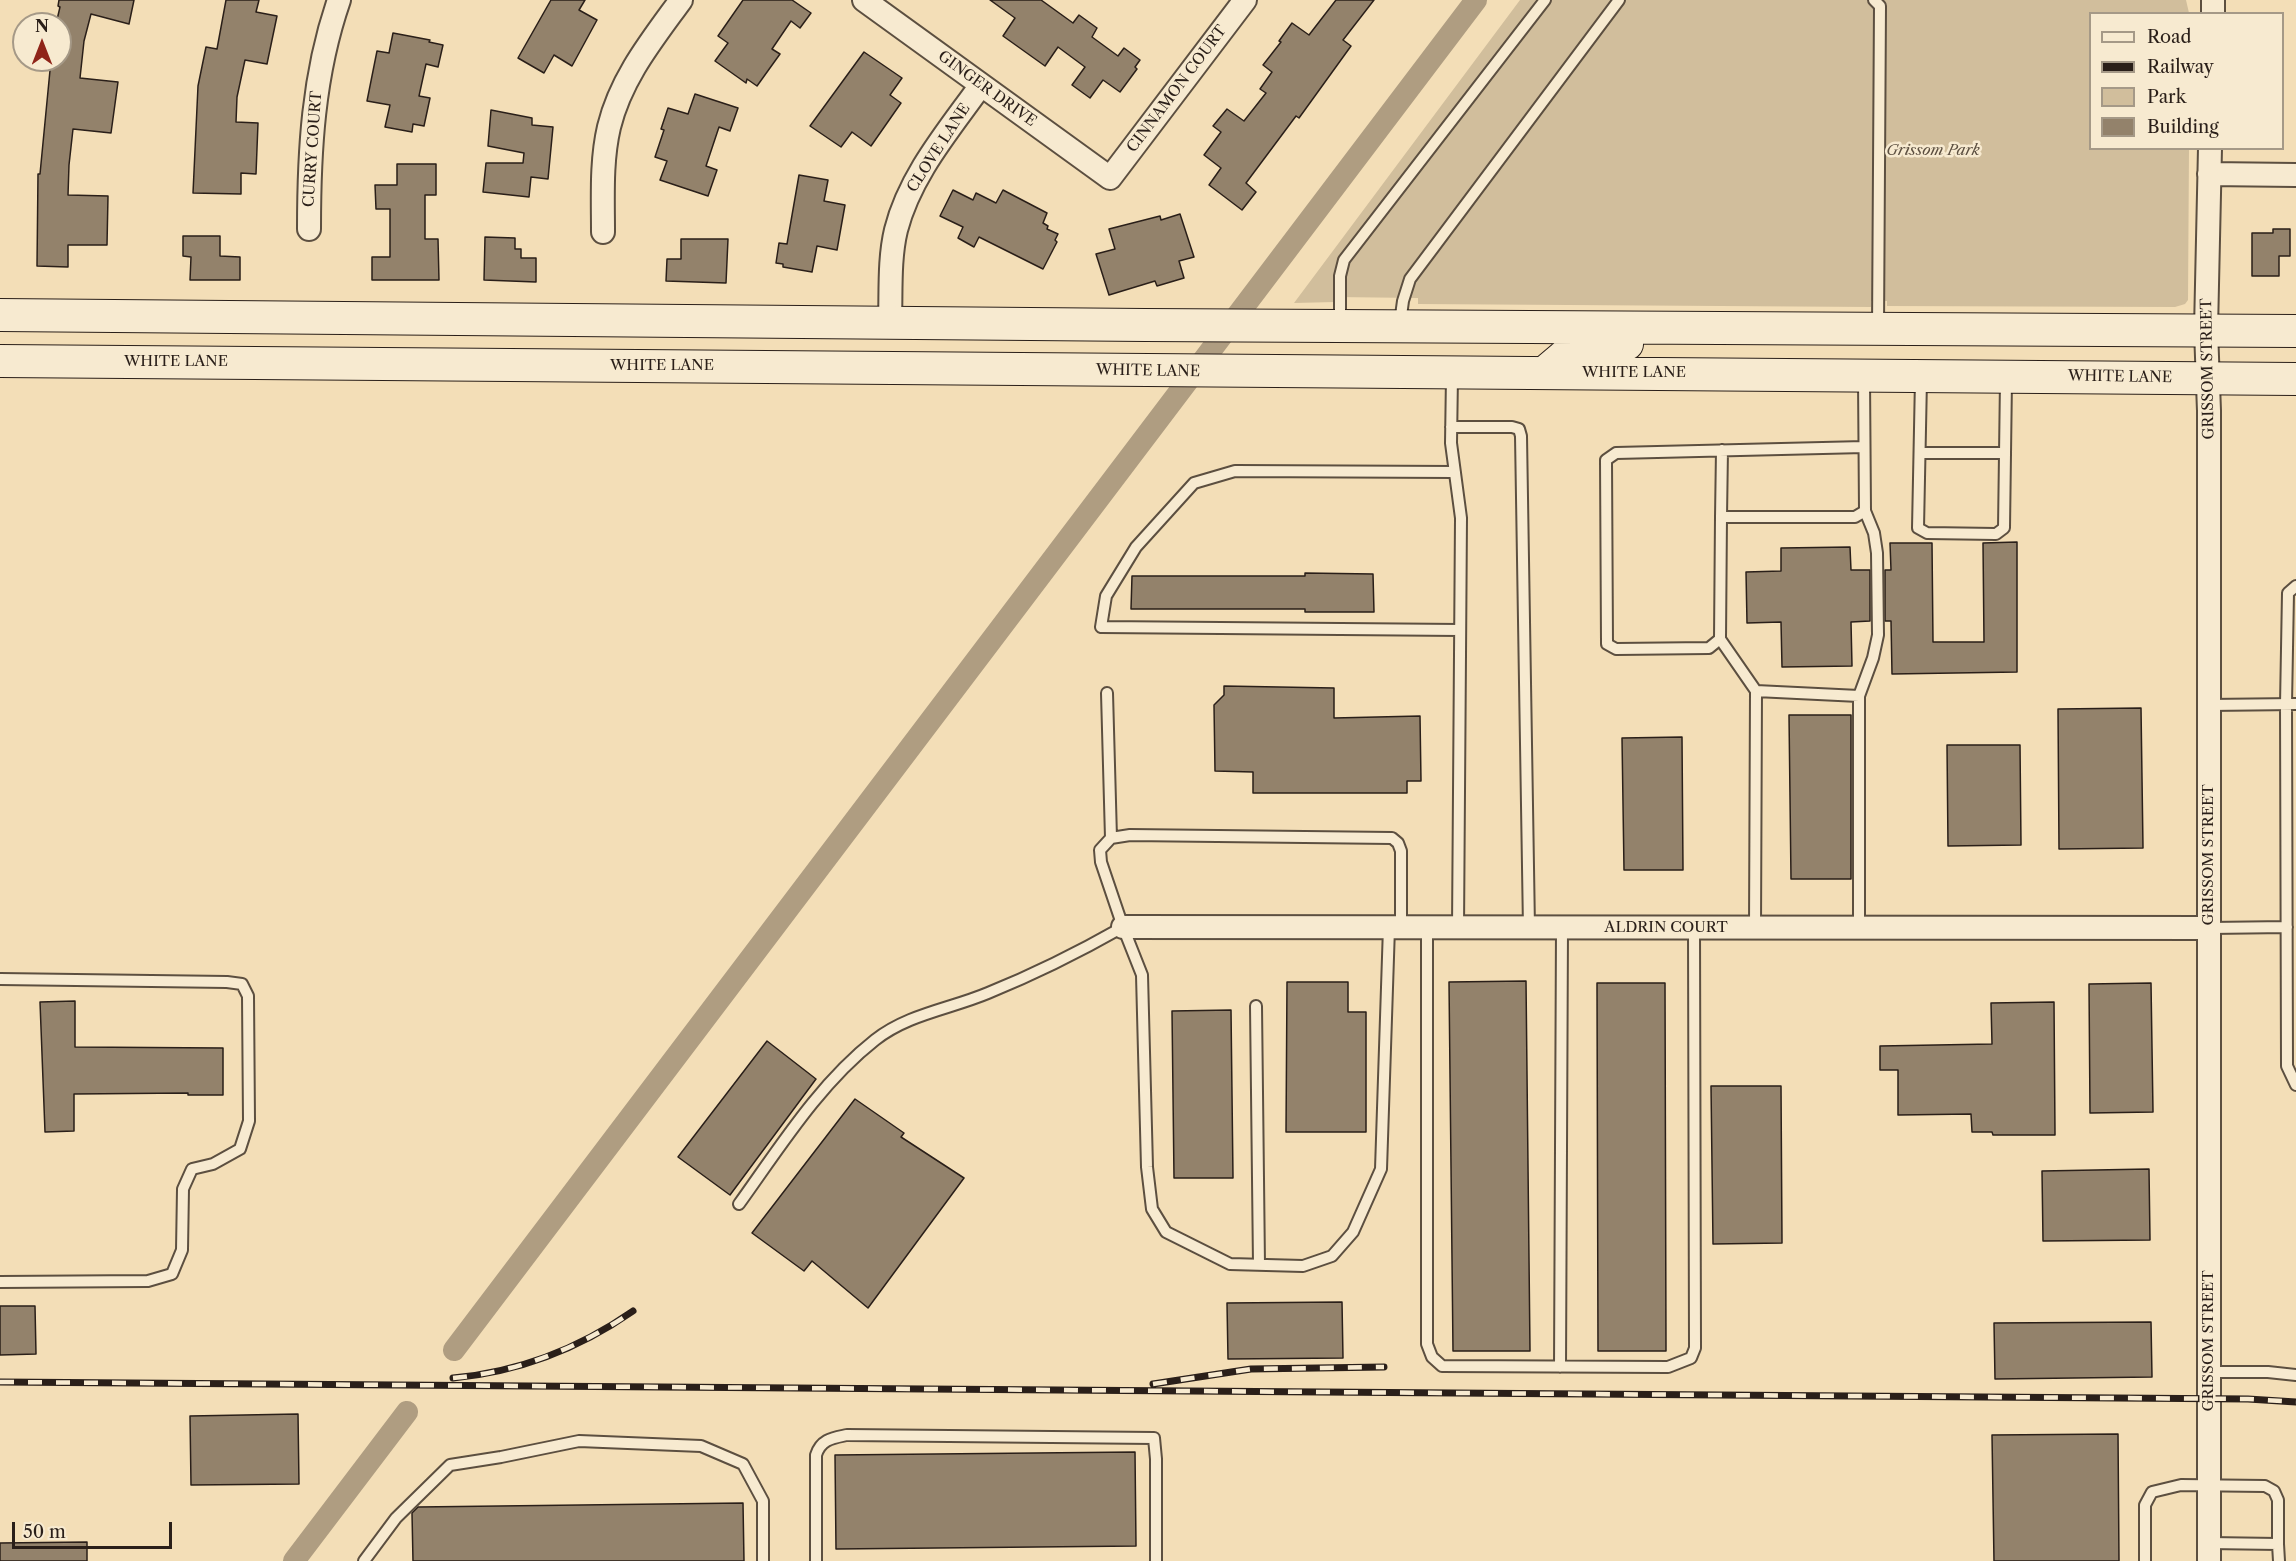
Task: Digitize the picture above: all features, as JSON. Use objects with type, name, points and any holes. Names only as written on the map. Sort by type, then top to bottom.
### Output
[{"type":"main road","points":[[0,315],[1276,326],[2296,331]]},
{"type":"main road","points":[[698,366],[864,347],[876,342],[890,321]]},
{"type":"main road","points":[[1294,372],[1378,349],[1400,326]]},
{"type":"main road","points":[[1544,373],[1570,351],[1750,328]]},
{"type":"main road","name":"WHITE LANE","points":[[0,361],[2296,379]]},
{"type":"street","name":"CURRY COURT","points":[[309,230],[312,125],[319,76],[339,0]]},
{"type":"street","points":[[603,232],[604,161],[609,127],[620,94],[635,64],[681,0]]},
{"type":"street","name":"GINGER DRIVE","points":[[864,0],[1110,178]]},
{"type":"street","name":"CINNAMON COURT","points":[[1110,178],[1245,0]]},
{"type":"street","name":"CLOVE LANE","points":[[890,321],[891,261],[896,231],[906,199],[918,174],[981,85]]},
{"type":"street","name":"GRISSOM STREET","points":[[2209,1552],[2210,928],[2206,330],[2210,150]]},
{"type":"street","points":[[2209,174],[2296,175]]},
{"type":"street","name":"ALDRIN COURT","points":[[1123,927],[2210,928]]},
{"type":"lane","points":[[1340,326],[1340,276],[1344,260],[1545,0]]},
{"type":"lane","points":[[1400,326],[1403,302],[1410,279],[1618,0]]},
{"type":"lane","points":[[1874,0],[1880,6],[1878,328]]},
{"type":"lane","points":[[1452,373],[1451,427],[1461,518],[1458,928]]},
{"type":"lane","points":[[1859,928],[1859,696],[1874,658],[1878,635],[1876,543],[1865,511],[1864,375]]},
{"type":"lane","points":[[1921,376],[1918,528],[1927,533],[1996,534],[2004,528],[2006,376]]},
{"type":"lane","points":[[1451,427],[1512,427],[1519,429],[1521,436],[1529,928]]},
{"type":"lane","points":[[1719,639],[1709,648],[1616,649],[1607,644],[1606,460],[1616,453],[1864,447]]},
{"type":"lane","points":[[1722,450],[1719,639],[1756,692],[1755,928]]},
{"type":"lane","points":[[1920,453],[2005,453]]},
{"type":"lane","points":[[1455,472],[1235,471],[1194,483],[1136,547],[1106,596],[1101,627],[1460,630]]},
{"type":"lane","points":[[1721,517],[1855,518],[1865,511]]},
{"type":"lane","points":[[2296,586],[2288,593],[2291,704],[2287,927],[2287,1066],[2296,1085]]},
{"type":"lane","points":[[1756,692],[1859,696]]},
{"type":"lane","points":[[1107,693],[1111,838]]},
{"type":"lane","points":[[2209,705],[2291,704]]},
{"type":"lane","points":[[1130,835],[1392,838],[1398,843],[1401,852],[1382,1169],[1353,1232],[1332,1256],[1303,1266],[1230,1264],[1166,1232],[1152,1209],[1148,1167],[1142,975],[1123,927],[1101,862],[1100,850],[1111,838],[1130,835]]},
{"type":"lane","points":[[739,1204],[825,1086],[875,1039],[910,1019],[986,994],[1066,959],[1123,927]]},
{"type":"lane","points":[[2210,928],[2287,927]]},
{"type":"lane","points":[[1427,928],[1427,1344],[1432,1357],[1442,1366],[1560,1367],[1668,1367],[1691,1358],[1695,1348],[1694,928]]},
{"type":"lane","points":[[1560,1367],[1562,928]]},
{"type":"lane","points":[[0,979],[242,984],[248,996],[249,1121],[240,1149],[213,1164],[192,1169],[183,1189],[182,1250],[172,1274],[148,1281],[0,1282]]},
{"type":"lane","points":[[1256,1006],[1259,1265]]},
{"type":"lane","points":[[2208,1372],[2268,1372],[2296,1376]]},
{"type":"lane","points":[[816,1561],[816,1455],[822,1443],[847,1435],[1154,1438],[1156,1561]]},
{"type":"lane","points":[[364,1561],[396,1518],[450,1465],[579,1442],[619,1442],[701,1446],[743,1464],[763,1501],[763,1561]]},
{"type":"lane","points":[[2145,1561],[2145,1505],[2152,1492],[2181,1485],[2265,1486],[2274,1491],[2278,1500],[2279,1561]]},
{"type":"lane","points":[[2209,1552],[2278,1544]]},
{"type":"green space","name":"Grissom Park","points":[[1520,0],[2186,0],[2189,12],[2089,12],[2089,150],[2189,150],[2188,300],[2185,304],[2175,307],[1887,306],[1887,301],[1871,301],[1871,307],[1418,304],[1418,298],[1335,297],[1335,302],[1294,303]]},
{"type":"building","points":[[59,0],[134,0],[129,24],[91,14],[84,41],[80,78],[118,82],[111,133],[73,129],[68,195],[108,196],[107,245],[68,245],[68,267],[37,266],[38,174],[40,174],[50,72],[72,72],[72,12],[59,12],[60,7],[58,6]]},
{"type":"building","points":[[226,0],[259,0],[256,12],[277,16],[267,64],[245,60],[237,97],[236,122],[258,123],[256,174],[241,173],[241,194],[193,193],[198,86],[206,47],[217,49]]},
{"type":"building","points":[[551,0],[585,0],[579,10],[597,20],[572,66],[554,55],[544,73],[518,58]]},
{"type":"building","points":[[743,0],[792,0],[811,13],[800,28],[791,21],[772,49],[780,54],[757,86],[747,79],[746,83],[715,61],[728,43],[718,36]]},
{"type":"building","points":[[990,0],[1041,0],[1073,23],[1079,15],[1097,28],[1092,37],[1118,56],[1124,48],[1140,60],[1135,67],[1137,69],[1120,92],[1103,80],[1090,98],[1072,85],[1085,67],[1058,47],[1045,66],[1003,36],[1015,18]]},
{"type":"building","points":[[1336,0],[1374,0],[1343,40],[1351,46],[1299,118],[1296,116],[1246,183],[1256,192],[1242,210],[1209,185],[1221,168],[1204,155],[1221,132],[1213,126],[1227,109],[1244,121],[1266,93],[1260,89],[1272,72],[1263,65],[1292,23],[1309,35]]},
{"type":"building","points":[[393,33],[430,40],[429,42],[443,45],[438,67],[426,64],[419,96],[430,98],[424,126],[413,124],[412,132],[385,127],[390,105],[367,101],[377,51],[389,53]]},
{"type":"building","points":[[864,52],[902,78],[890,95],[901,103],[871,146],[852,132],[841,147],[810,126]]},
{"type":"building","points":[[695,94],[738,108],[730,131],[719,127],[706,166],[717,170],[708,196],[660,180],[667,161],[655,157],[668,108],[688,114]]},
{"type":"building","points":[[491,110],[532,118],[532,125],[553,127],[548,179],[531,177],[529,197],[483,192],[486,163],[523,163],[524,153],[488,146]]},
{"type":"building","points":[[397,164],[436,164],[436,195],[425,195],[425,239],[438,239],[439,280],[372,280],[372,257],[390,257],[390,209],[376,209],[375,185],[397,185]]},
{"type":"building","points":[[799,175],[828,180],[824,201],[845,205],[837,250],[817,246],[812,272],[783,267],[783,264],[776,263],[779,243],[787,244]]},
{"type":"building","points":[[953,190],[973,200],[976,193],[996,203],[1003,190],[1047,213],[1043,223],[1048,226],[1047,229],[1058,234],[1055,240],[1057,242],[1043,269],[979,237],[974,247],[958,238],[963,227],[940,216]]},
{"type":"building","points":[[1180,214],[1194,257],[1179,261],[1184,278],[1157,286],[1155,281],[1109,295],[1096,254],[1115,249],[1109,229],[1160,216],[1161,220]]},
{"type":"building","points":[[2273,229],[2290,229],[2290,256],[2279,256],[2279,276],[2252,276],[2252,233],[2273,233]]},
{"type":"building","points":[[183,236],[220,236],[220,256],[240,257],[240,280],[190,280],[191,257],[183,256]]},
{"type":"building","points":[[485,237],[515,238],[515,249],[521,249],[521,258],[536,258],[536,282],[484,280]]},
{"type":"building","points":[[681,239],[728,239],[726,283],[666,281],[667,259],[681,259]]},
{"type":"building","points":[[2017,542],[2017,672],[1892,674],[1891,621],[1885,621],[1885,570],[1891,570],[1890,543],[1932,543],[1933,642],[1984,642],[1983,543]]},
{"type":"building","points":[[1850,547],[1851,570],[1870,570],[1870,621],[1851,622],[1852,666],[1782,667],[1781,622],[1747,623],[1746,572],[1781,571],[1781,548]]},
{"type":"building","points":[[1305,573],[1373,574],[1374,612],[1305,612],[1305,609],[1131,609],[1132,576],[1305,576]]},
{"type":"building","points":[[1224,686],[1334,688],[1334,718],[1420,716],[1421,781],[1407,781],[1407,793],[1253,793],[1253,772],[1215,771],[1214,705],[1224,695]]},
{"type":"building","points":[[2141,708],[2143,848],[2059,849],[2058,709]]},
{"type":"building","points":[[1789,715],[1851,715],[1851,879],[1791,879]]},
{"type":"building","points":[[1682,737],[1683,870],[1624,870],[1622,738]]},
{"type":"building","points":[[1947,745],[2020,745],[2021,845],[1948,846]]},
{"type":"building","points":[[1526,981],[1530,1351],[1453,1351],[1449,982]]},
{"type":"building","points":[[1287,982],[1348,982],[1348,1012],[1366,1012],[1366,1132],[1286,1132]]},
{"type":"building","points":[[1597,983],[1665,983],[1666,1351],[1598,1351]]},
{"type":"building","points":[[2151,983],[2153,1112],[2090,1113],[2089,984]]},
{"type":"building","points":[[75,1001],[75,1047],[223,1048],[223,1095],[74,1094],[74,1131],[45,1132],[40,1002]]},
{"type":"building","points":[[2054,1002],[2055,1135],[1993,1135],[1992,1132],[1972,1132],[1971,1114],[1898,1115],[1898,1070],[1880,1070],[1880,1046],[1992,1044],[1991,1003]]},
{"type":"building","points":[[1231,1010],[1233,1178],[1174,1178],[1172,1011]]},
{"type":"building","points":[[767,1041],[816,1079],[730,1195],[678,1157]]},
{"type":"building","points":[[1711,1086],[1781,1086],[1782,1243],[1713,1244]]},
{"type":"building","points":[[855,1099],[904,1133],[901,1137],[964,1178],[868,1308],[812,1261],[804,1271],[752,1233]]},
{"type":"building","points":[[2149,1169],[2150,1240],[2043,1241],[2042,1171]]},
{"type":"building","points":[[1342,1302],[1343,1358],[1228,1359],[1227,1303]]},
{"type":"building","points":[[0,1306],[35,1306],[36,1354],[0,1355]]},
{"type":"building","points":[[2151,1322],[2152,1377],[1995,1379],[1994,1323]]},
{"type":"building","points":[[298,1414],[299,1484],[191,1485],[190,1416]]},
{"type":"building","points":[[2118,1434],[2119,1561],[1994,1561],[1992,1435]]},
{"type":"building","points":[[1135,1452],[1136,1546],[836,1549],[835,1455]]},
{"type":"building","points":[[743,1503],[744,1561],[413,1561],[412,1513],[418,1507]]},
{"type":"building","points":[[87,1542],[87,1561],[0,1561],[0,1543]]},
{"type":"waterway","points":[[454,1350],[1476,0]]},
{"type":"waterway","points":[[294,1561],[407,1412]]},
{"type":"railway","points":[[453,1378],[501,1370],[548,1356],[592,1336],[633,1311]]},
{"type":"railway","points":[[1153,1384],[1251,1369],[1384,1367]]},
{"type":"railway","points":[[0,1382],[2248,1399],[2296,1402]]}]
